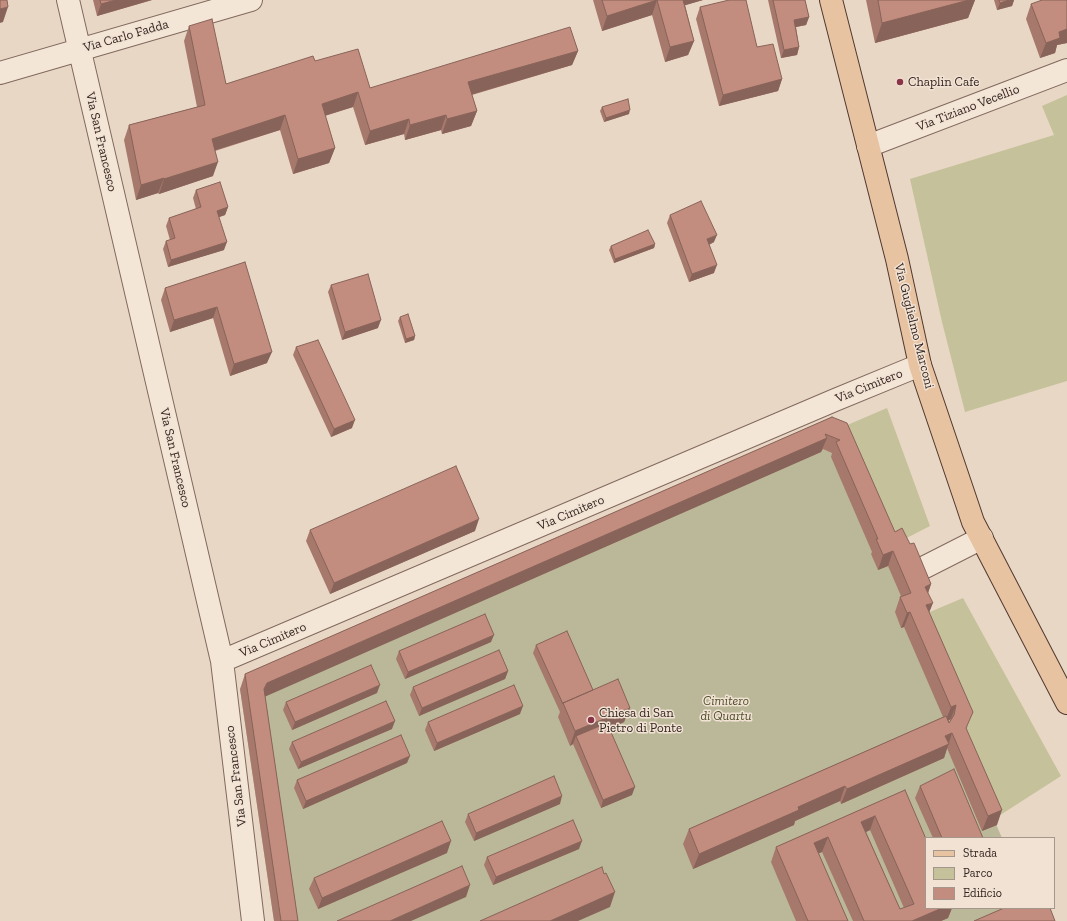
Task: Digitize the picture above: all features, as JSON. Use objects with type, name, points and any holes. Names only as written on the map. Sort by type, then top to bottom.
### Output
[{"type":"main road","name":"Via Guglielmo Marconi","points":[[831,0],[897,259],[920,365],[973,522],[1067,703]]},
{"type":"street","name":"Via San Francesco","points":[[68,0],[222,661],[254,921]]},
{"type":"street","name":"Via Carlo Fadda","points":[[0,73],[251,0]]},
{"type":"street","name":"Via Tiziano Vecellio","points":[[868,146],[1067,70]]},
{"type":"street","name":"Via Cimitero","points":[[222,661],[820,406],[920,365]]},
{"type":"street","points":[[920,570],[982,538]]},
{"type":"green space","points":[[1067,95],[1067,381],[965,412],[942,322],[910,179],[1054,135],[1042,106]]},
{"type":"green space","points":[[887,408],[930,526],[897,543],[838,429]]},
{"type":"green space","name":"Cimitero di Quartu","points":[[827,431],[921,620],[968,727],[961,743],[1002,837],[925,837],[925,909],[1041,909],[1046,921],[274,921],[240,689]]},
{"type":"green space","points":[[963,598],[1061,776],[994,819],[925,614]]},
{"type":"building","points":[[0,0],[7,0],[8,7],[0,9]]},
{"type":"building","points":[[100,0],[116,0],[101,4]]},
{"type":"building","points":[[602,0],[657,0],[607,16]]},
{"type":"building","points":[[657,0],[683,0],[694,41],[670,47]]},
{"type":"building","points":[[729,0],[746,0],[757,47],[773,44],[782,79],[723,95],[700,7]]},
{"type":"building","points":[[773,0],[805,0],[809,17],[794,20],[799,47],[784,50]]},
{"type":"building","points":[[878,0],[969,0],[882,23]]},
{"type":"building","points":[[999,0],[1009,0],[1000,3]]},
{"type":"building","points":[[1042,0],[1067,0],[1067,29],[1059,32],[1060,38],[1046,43],[1031,4]]},
{"type":"building","points":[[212,19],[226,84],[313,56],[315,61],[358,49],[370,88],[570,27],[578,51],[468,82],[477,111],[447,119],[446,115],[410,125],[409,119],[370,131],[358,92],[322,104],[335,148],[298,159],[285,115],[212,139],[218,162],[141,185],[129,125],[205,105],[189,26]]},
{"type":"building","points":[[628,99],[630,110],[606,118],[602,107]]},
{"type":"building","points":[[220,182],[228,207],[217,211],[227,242],[171,260],[166,241],[175,238],[169,218],[201,207],[196,190]]},
{"type":"building","points":[[701,201],[717,235],[707,239],[717,265],[692,274],[670,215]]},
{"type":"building","points":[[648,230],[655,244],[615,259],[611,246]]},
{"type":"building","points":[[245,262],[272,352],[234,364],[217,307],[174,320],[165,288]]},
{"type":"building","points":[[368,274],[381,320],[345,332],[331,285]]},
{"type":"building","points":[[408,314],[415,336],[406,339],[400,317]]},
{"type":"building","points":[[318,340],[355,420],[334,429],[296,347]]},
{"type":"building","points":[[832,417],[847,423],[895,532],[902,528],[910,544],[914,543],[931,584],[925,587],[933,603],[926,605],[973,712],[966,728],[1002,810],[988,816],[952,733],[945,736],[949,744],[847,789],[845,786],[798,807],[799,810],[699,854],[689,829],[946,716],[949,723],[954,715],[956,705],[951,707],[910,612],[907,613],[900,597],[911,593],[893,551],[883,555],[876,539],[878,539],[836,442],[840,440],[825,434],[827,438],[267,683],[264,689],[298,921],[281,921],[245,674]]},
{"type":"building","points":[[456,466],[479,519],[334,583],[310,530]]},
{"type":"building","points":[[485,614],[494,635],[408,672],[399,651]]},
{"type":"building","points":[[567,631],[593,690],[563,704],[536,645]]},
{"type":"building","points":[[499,650],[508,671],[422,708],[413,687]]},
{"type":"building","points":[[371,665],[380,685],[295,722],[286,702]]},
{"type":"building","points":[[618,679],[630,708],[575,731],[563,703]]},
{"type":"building","points":[[514,685],[523,706],[437,743],[428,722]]},
{"type":"building","points":[[386,701],[395,721],[301,762],[292,742]]},
{"type":"building","points":[[607,723],[635,787],[603,800],[576,736]]},
{"type":"building","points":[[401,735],[410,756],[306,801],[297,780]]},
{"type":"building","points":[[954,769],[983,837],[942,837],[920,786]]},
{"type":"building","points":[[554,776],[562,796],[476,833],[468,814]]},
{"type":"building","points":[[905,790],[925,837],[925,909],[940,909],[912,921],[864,921],[828,837],[814,843],[848,921],[808,921],[776,847]],"holes":[[[875,816],[914,904],[900,909],[861,822]]]},
{"type":"building","points":[[573,820],[582,841],[496,877],[487,857]]},
{"type":"building","points":[[442,821],[451,841],[322,898],[314,878]]},
{"type":"building","points":[[462,866],[470,885],[390,921],[337,921]]},
{"type":"building","points":[[602,867],[604,874],[606,873],[615,892],[550,921],[480,921]]},
{"type":"building","points":[[1002,909],[1050,909],[1055,921],[974,921]]},
{"type":"place","name":"Chaplin Cafe","points":[[900,82]]},
{"type":"place","name":"Chiesa di San Pietro di Ponte","points":[[591,720]]}]
